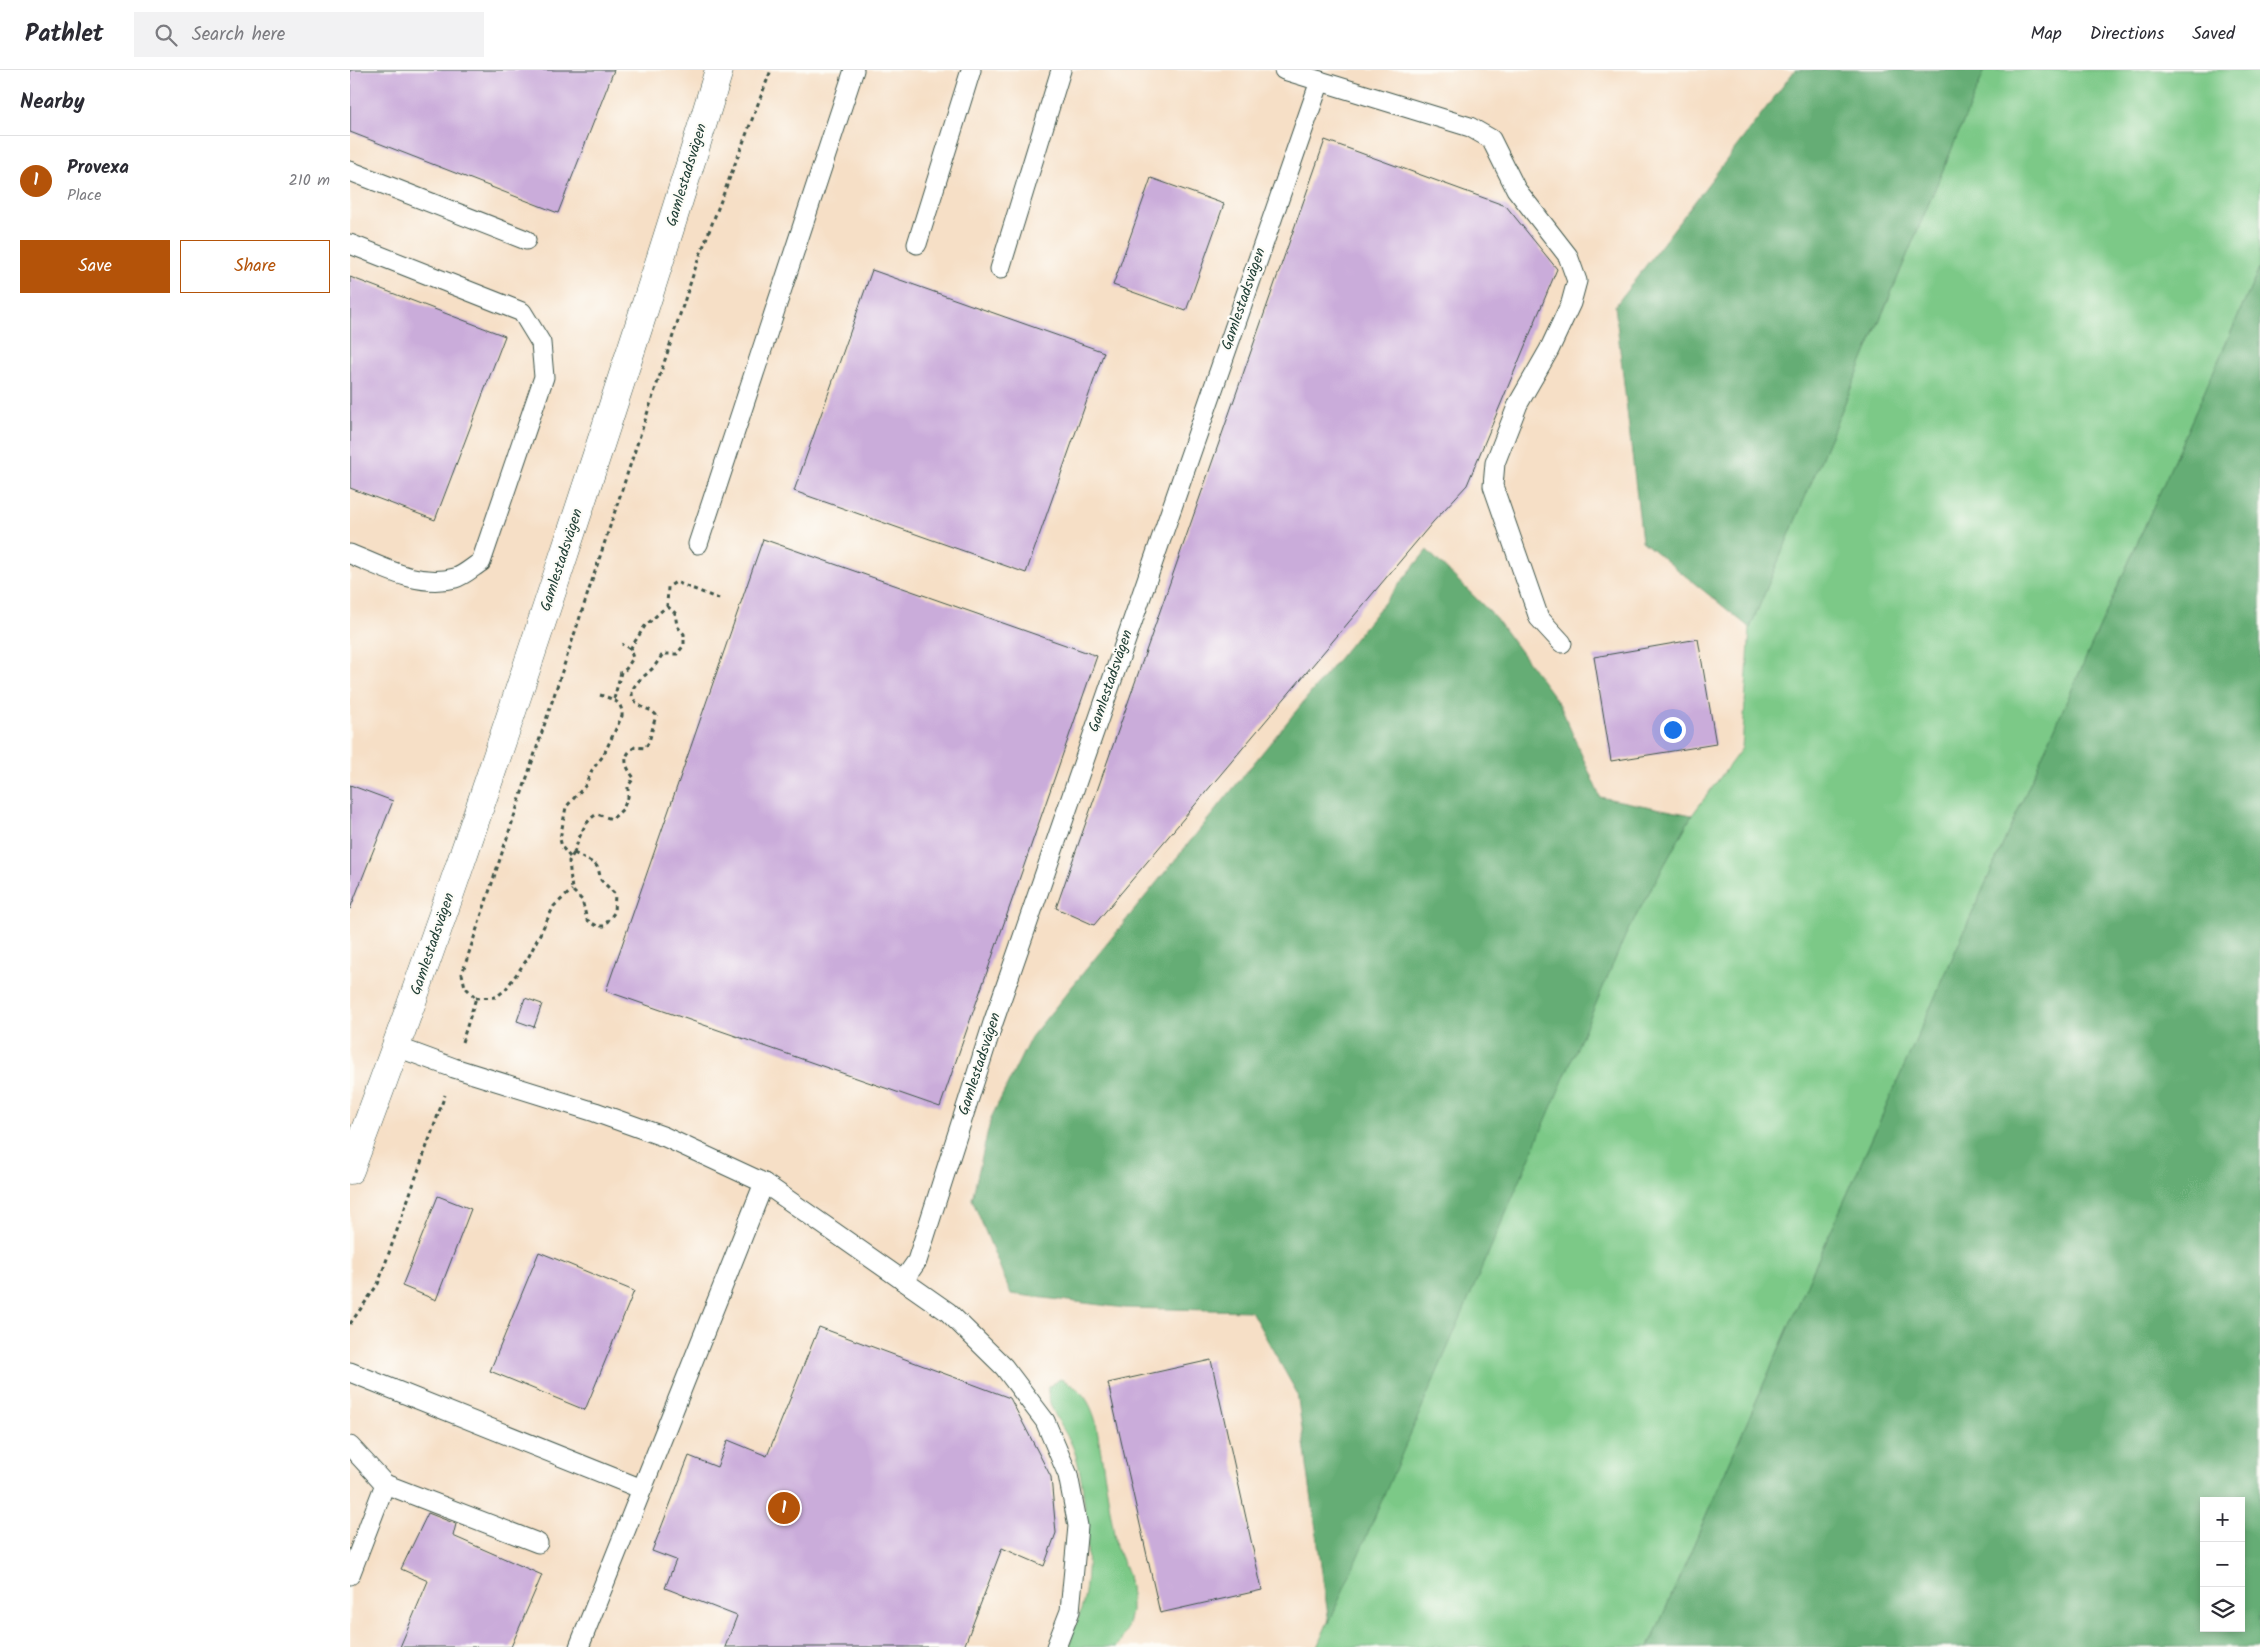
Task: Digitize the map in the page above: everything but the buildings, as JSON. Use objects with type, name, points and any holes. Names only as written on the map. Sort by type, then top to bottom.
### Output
[{"type":"street","name":"Gamlestadsvägen","points":[[350,1170],[397,1048],[498,756],[585,493],[719,70]]},
{"type":"lane","points":[[698,544],[854,70]]},
{"type":"lane","points":[[917,244],[971,70]]},
{"type":"lane","points":[[1000,269],[1061,70]]},
{"type":"lane","points":[[1284,70],[1470,127],[1492,139],[1516,188],[1568,256],[1577,281],[1571,303],[1549,350],[1518,404],[1496,463],[1493,486],[1539,618],[1562,643]]},
{"type":"lane","name":"Gamlestadsvägen","points":[[904,1281],[917,1261],[993,1022],[1320,81]]},
{"type":"lane","points":[[350,171],[526,240]]},
{"type":"lane","points":[[350,244],[522,312],[542,343],[544,377],[481,562],[456,578],[411,579],[350,554]]},
{"type":"lane","points":[[397,1048],[595,1112],[656,1134],[764,1183],[948,1312],[1004,1367],[1044,1421],[1068,1475],[1078,1526],[1070,1611],[1056,1647]]},
{"type":"lane","points":[[580,1647],[764,1183]]},
{"type":"lane","points":[[350,1372],[642,1489]]},
{"type":"lane","points":[[350,1446],[385,1484],[538,1543]]},
{"type":"lane","points":[[350,1575],[385,1484]]},
{"type":"path","points":[[572,890],[554,906],[528,958],[506,990],[496,997],[476,998],[465,987],[462,974],[697,263],[771,70]]},
{"type":"path","points":[[630,649],[646,626],[667,606],[668,587],[676,582],[719,599]]},
{"type":"path","points":[[570,857],[574,853],[585,824],[591,817],[597,814],[612,819],[620,814],[626,804],[628,786],[634,778],[625,764],[626,757],[635,747],[644,748],[649,742],[656,715],[653,711],[639,705],[634,698],[633,689],[639,678],[652,669],[663,654],[677,654],[684,645],[684,634],[677,626],[675,612],[667,606]]},
{"type":"path","points":[[614,699],[621,672],[626,669],[632,658],[630,649],[622,644]]},
{"type":"path","points":[[574,853],[594,864],[598,868],[601,880],[615,894],[616,907],[612,918],[604,926],[593,924],[584,913],[582,900],[572,890],[570,857],[562,847],[560,839],[564,829],[566,807],[585,786],[620,722],[622,709],[614,699],[600,695]]},
{"type":"path","points":[[350,1324],[378,1284],[454,1068],[476,998]]},
{"type":"green space","points":[[1795,70],[1985,70],[1750,628],[1642,541],[1615,306]]},
{"type":"green space","points":[[1985,70],[2260,70],[2260,267],[1809,1280],[1649,1647],[1317,1647],[1626,934],[1692,815],[1742,748],[1750,628]]},
{"type":"green space","points":[[2260,267],[2260,1647],[1649,1647],[1809,1280]]},
{"type":"green space","points":[[1427,550],[1495,617],[1560,705],[1600,797],[1692,815],[1626,934],[1329,1623],[1297,1393],[1251,1311],[1125,1308],[1011,1294],[972,1199],[991,1118],[1031,1037]]},
{"type":"green space","points":[[1060,1379],[1074,1386],[1084,1396],[1088,1401],[1096,1422],[1116,1546],[1128,1575],[1131,1594],[1131,1612],[1126,1632],[1117,1647],[1070,1647],[1084,1599],[1087,1577],[1087,1543],[1083,1496],[1077,1460],[1072,1445],[1050,1404],[1048,1396],[1048,1387]]},
{"type":"place","name":"Provexa","points":[[784,1508]]}]
